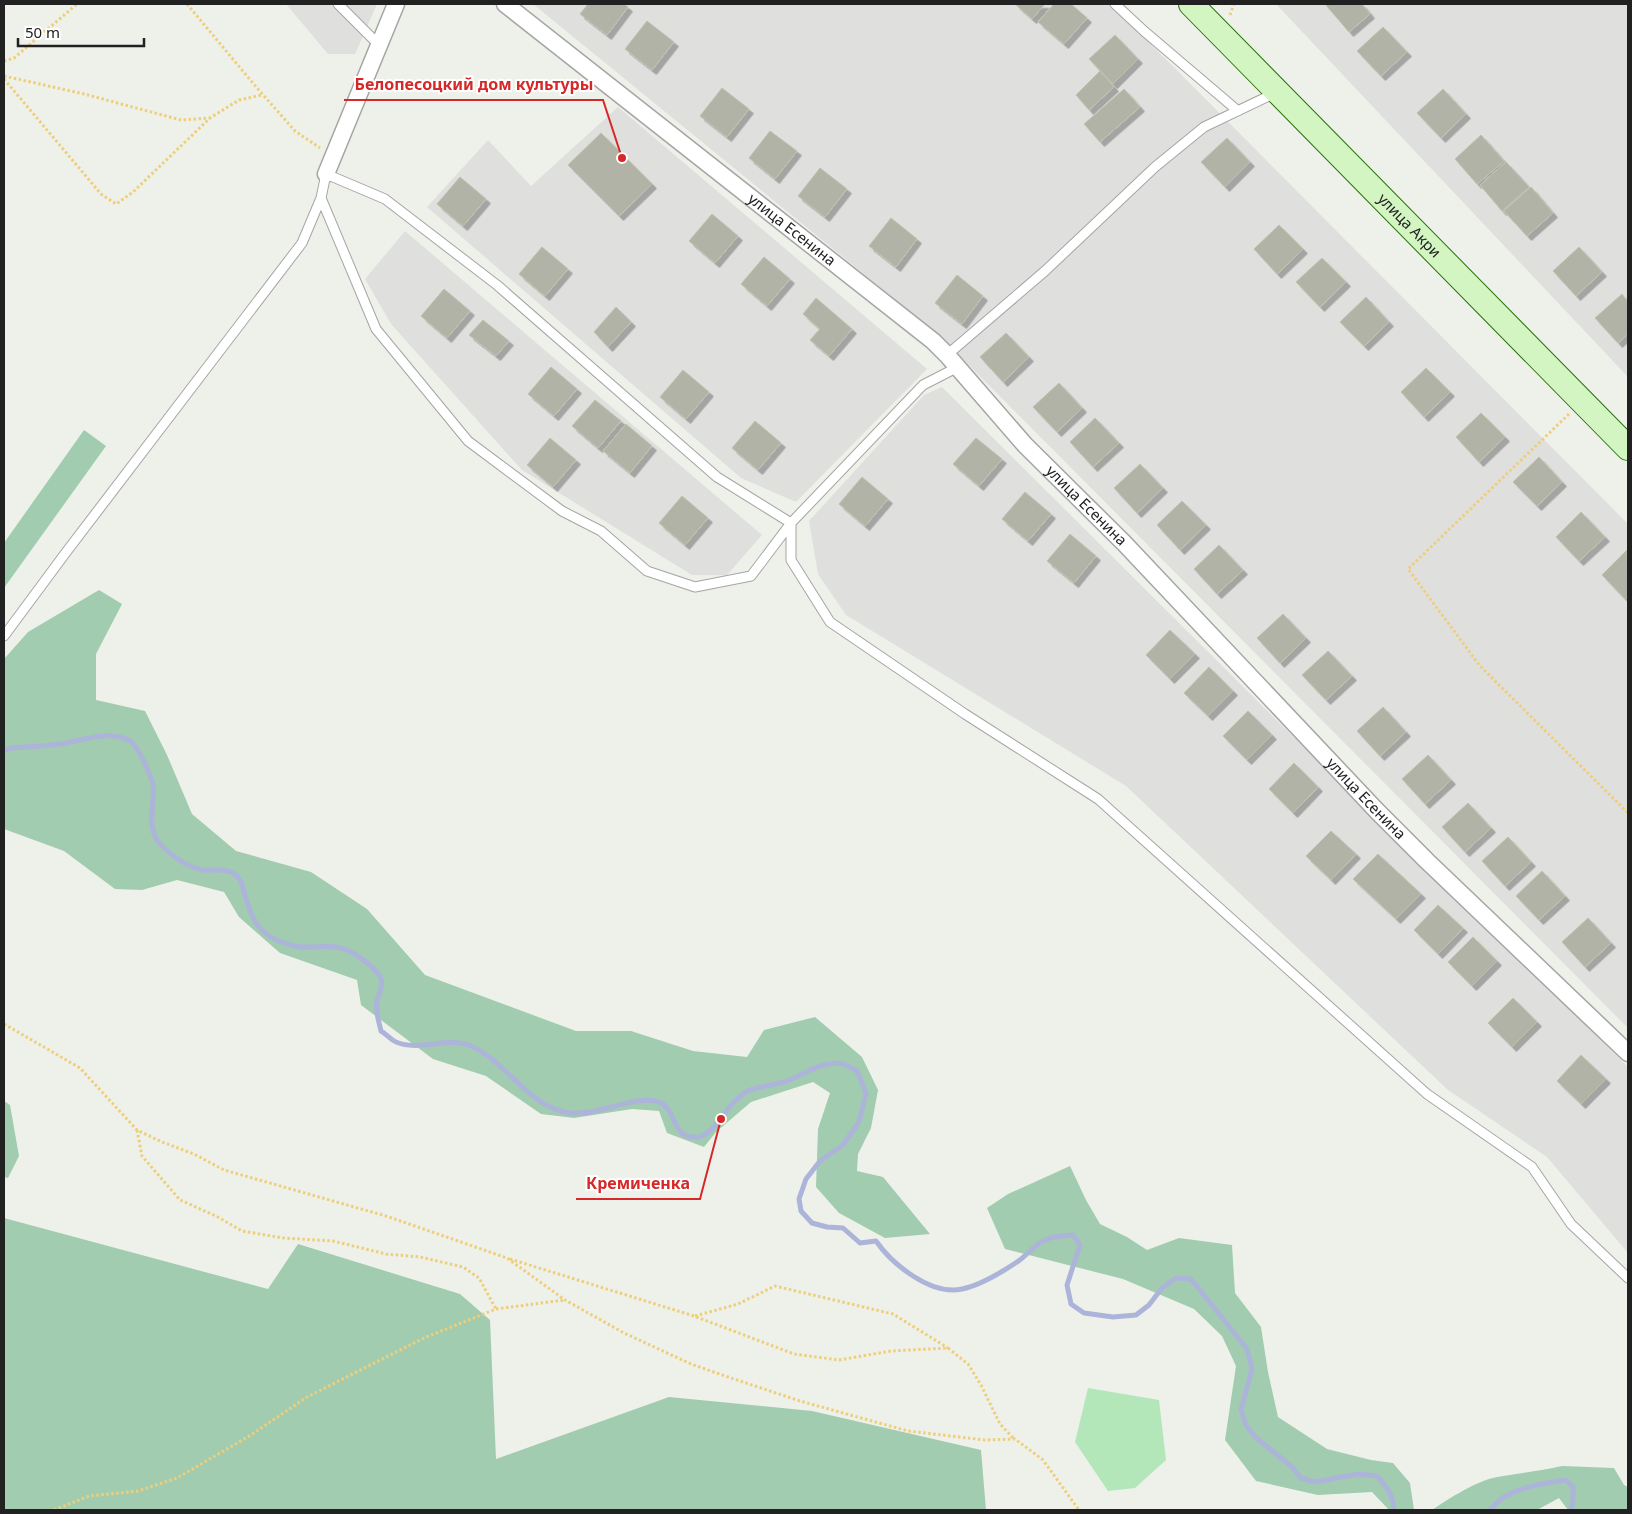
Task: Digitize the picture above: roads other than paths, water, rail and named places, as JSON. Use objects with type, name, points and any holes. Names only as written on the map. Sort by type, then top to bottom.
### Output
[{"type":"main road","name":"улица Акри","points":[[1191,4],[1628,448]]},
{"type":"street","points":[[326,174],[396,4]]},
{"type":"street","name":"улица Есенина","points":[[504,4],[926,336],[953,361],[1025,445],[1124,543],[1377,811],[1628,1053]]},
{"type":"lane","points":[[338,4],[379,45]]},
{"type":"lane","points":[[1115,4],[1238,111]]},
{"type":"lane","points":[[321,198],[376,329],[468,440],[562,511],[601,531],[647,571],[695,587],[751,576],[791,523],[923,385],[953,361],[1045,270],[1155,167],[1204,127],[1277,92]]},
{"type":"lane","points":[[4,636],[302,243],[321,198],[326,174],[385,199],[497,285],[717,477],[791,523]]},
{"type":"lane","points":[[791,523],[791,560],[830,622],[965,714],[1098,799],[1427,1094],[1532,1167],[1571,1224],[1628,1278]]},
{"type":"waterway","points":[[4,751],[11,748],[60,744],[104,736],[113,736],[130,741],[140,754],[152,780],[152,825],[158,841],[168,852],[193,867],[204,870],[230,871],[235,875],[242,884],[247,903],[255,921],[266,934],[274,939],[300,947],[342,948],[355,954],[374,969],[382,982],[377,1005],[381,1031],[392,1040],[405,1045],[462,1043],[471,1046],[484,1053],[530,1094],[542,1103],[555,1109],[570,1113],[581,1113],[637,1101],[656,1101],[663,1104],[668,1110],[682,1133],[689,1137],[698,1137],[709,1132],[731,1105],[748,1091],[778,1084],[824,1065],[839,1063],[850,1067],[857,1071],[866,1093],[859,1122],[843,1145],[820,1161],[806,1179],[799,1199],[801,1211],[812,1223],[827,1227],[843,1228],[860,1243],[876,1241],[892,1259],[913,1276],[938,1288],[950,1290],[962,1289],[990,1278],[1020,1260],[1045,1240],[1073,1235],[1080,1245],[1067,1285],[1071,1304],[1084,1313],[1113,1317],[1136,1315],[1149,1305],[1162,1288],[1176,1278],[1191,1279],[1247,1349],[1252,1369],[1241,1410],[1246,1425],[1255,1437],[1291,1466],[1301,1478],[1315,1482],[1358,1474],[1377,1476],[1389,1491],[1394,1510]]},
{"type":"waterway","points":[[1490,1510],[1501,1499],[1516,1491],[1566,1480],[1573,1487],[1571,1510]]},
{"type":"place","name":"Белопесоцкий дом культуры","points":[[622,158]]},
{"type":"place","name":"Кремиченка","points":[[721,1119]]}]
